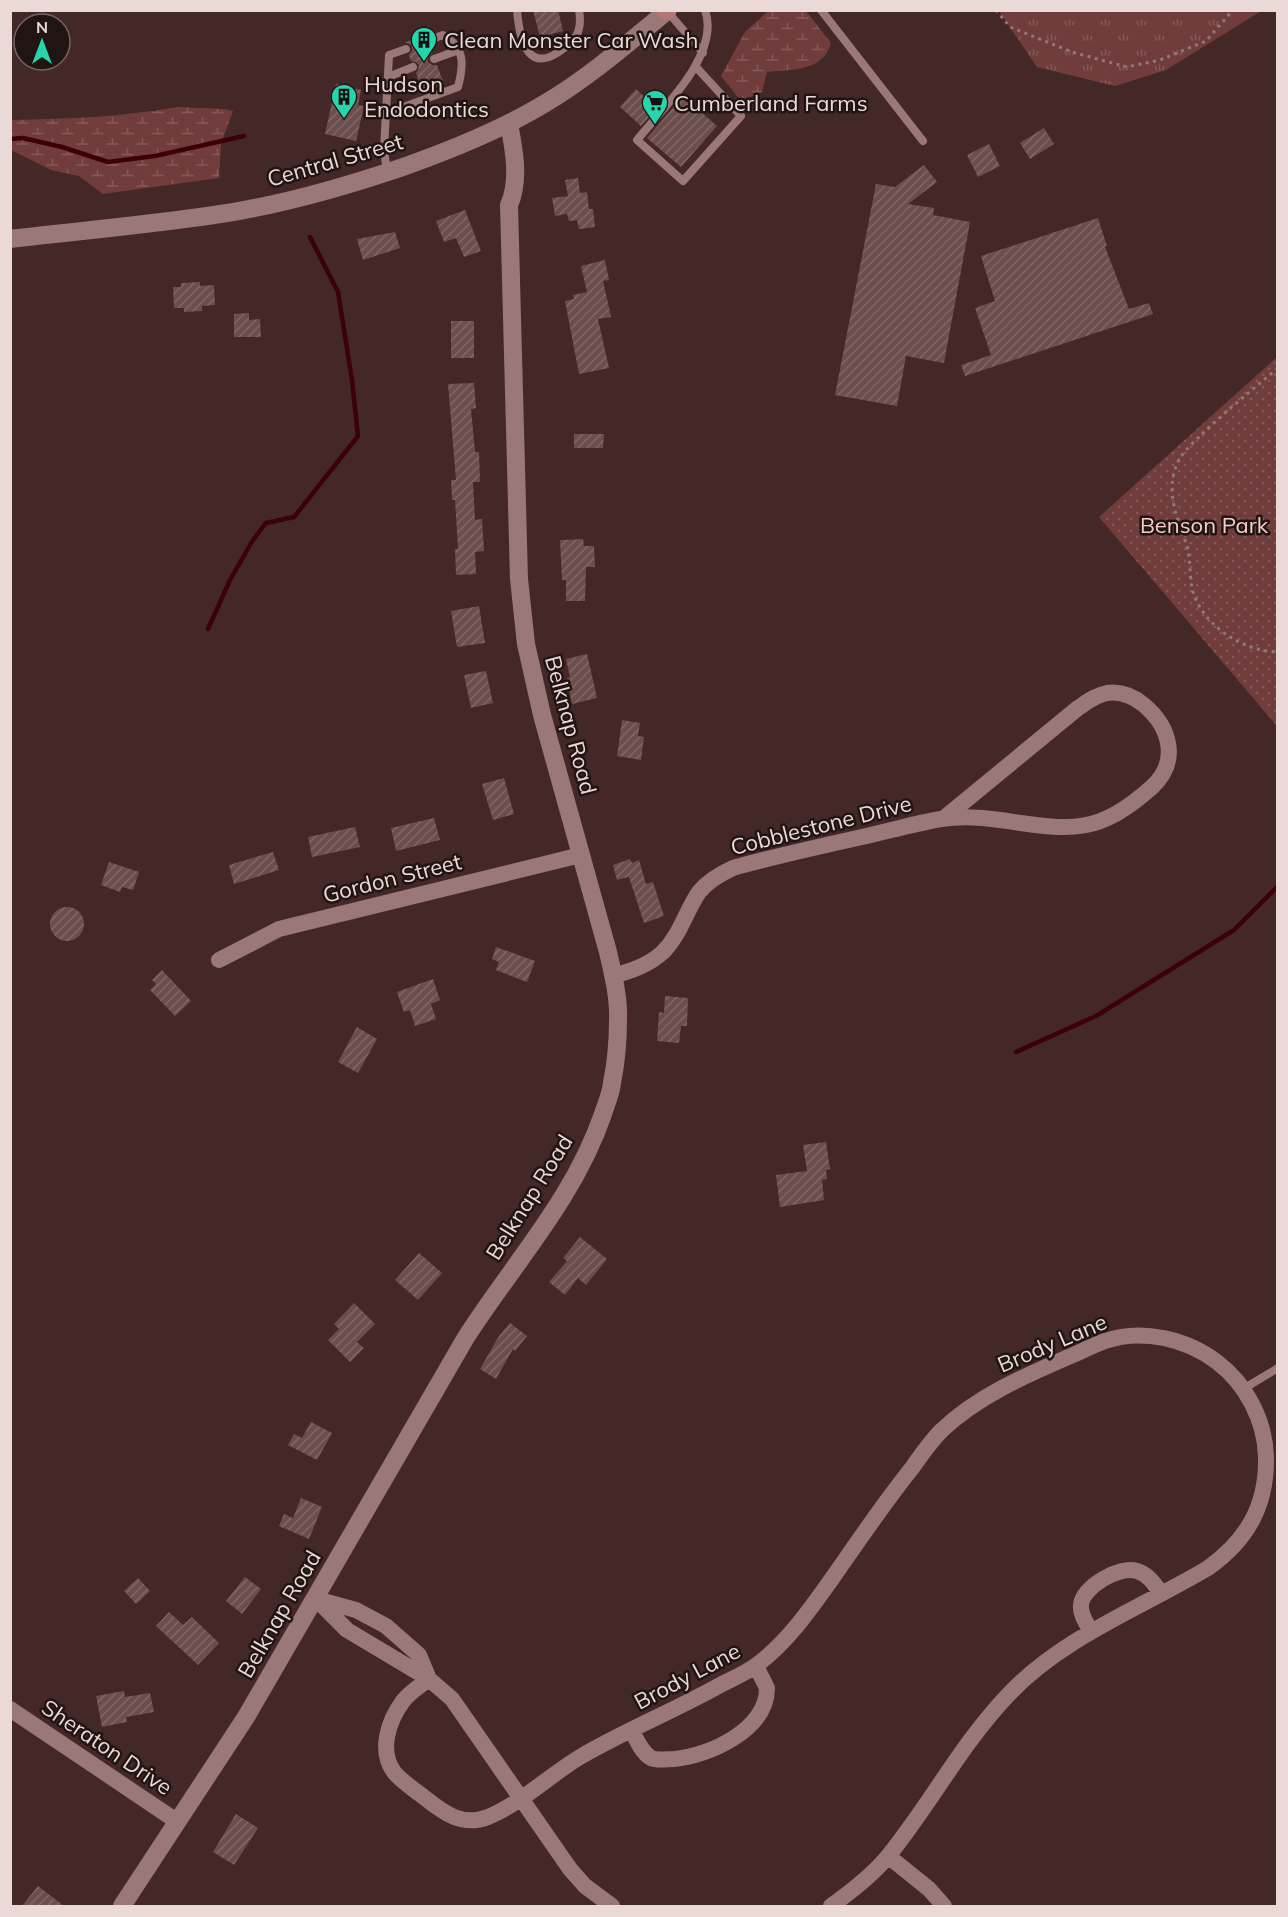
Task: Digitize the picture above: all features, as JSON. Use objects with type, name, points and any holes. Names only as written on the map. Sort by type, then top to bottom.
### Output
[{"type":"street","name":"Central Street","points":[[10,239],[246,210],[330,190],[387,172],[473,140],[509,123],[575,84],[614,56],[667,11]]},
{"type":"street","name":"Belknap Road","points":[[122,1906],[246,1716],[491,1297],[536,1239],[573,1181],[595,1135],[612,1085],[618,1019],[613,976],[542,715],[524,633],[519,579],[509,205],[515,193],[514,146],[509,123]]},
{"type":"street","name":"Cobblestone Drive","points":[[613,976],[642,967],[663,952],[673,940],[700,891],[720,874],[733,867],[944,819],[982,818],[1066,828],[1093,825],[1124,809],[1158,780],[1167,765],[1168,738],[1156,716],[1134,698],[1120,693],[1100,695],[1078,708],[944,819]]},
{"type":"street","name":"Gordon Street","points":[[219,960],[279,929],[581,855]]},
{"type":"street","name":"Brody Lane","points":[[429,1678],[403,1701],[390,1725],[386,1749],[390,1766],[395,1773],[440,1810],[460,1820],[489,1817],[582,1756],[756,1666],[801,1623],[903,1479],[939,1433],[986,1395],[1107,1340],[1139,1336],[1169,1339],[1199,1351],[1225,1369],[1243,1389],[1256,1411],[1265,1441],[1264,1483],[1256,1513],[1246,1532],[1226,1556],[1091,1632],[1048,1660],[1010,1693],[956,1760],[888,1856],[869,1876],[831,1906]]},
{"type":"street","points":[[1091,1632],[1081,1611],[1083,1597],[1092,1586],[1117,1572],[1138,1571],[1149,1578],[1161,1593]]},
{"type":"street","points":[[316,1599],[347,1630],[429,1678],[452,1699],[570,1869],[585,1886],[612,1906]]},
{"type":"street","points":[[632,1731],[647,1755],[655,1759],[684,1758],[720,1747],[738,1735],[763,1706],[767,1688],[756,1666]]},
{"type":"street","name":"Sheraton Drive","points":[[10,1709],[178,1822]]},
{"type":"street","points":[[888,1856],[929,1889],[944,1906]]},
{"type":"lane","points":[[518,10],[524,46],[530,55],[538,60],[548,59],[571,44],[580,30],[579,10]]},
{"type":"lane","points":[[696,67],[741,116],[683,181],[637,140],[696,67],[703,53],[709,25],[705,10]]},
{"type":"lane","points":[[821,10],[923,141]]},
{"type":"lane","points":[[667,11],[703,53]]},
{"type":"lane","points":[[387,113],[458,87],[461,74],[459,50],[454,42],[443,35],[427,40]]},
{"type":"lane","points":[[387,172],[384,150],[389,56],[406,49]]},
{"type":"lane","points":[[434,59],[459,50]]},
{"type":"lane","points":[[388,77],[413,67]]},
{"type":"lane","points":[[1243,1389],[1278,1368]]},
{"type":"path","points":[[996,10],[1010,27],[1072,51],[1127,67],[1160,60],[1206,41],[1233,10]]},
{"type":"path","points":[[1278,368],[1216,420],[1180,458],[1173,477],[1171,501],[1188,552],[1193,591],[1201,611],[1231,638],[1253,647],[1278,652]]},
{"type":"green space","points":[[768,11],[806,11],[831,43],[827,52],[814,64],[796,69],[767,72],[762,92],[741,101],[721,76],[745,32]]},
{"type":"green space","points":[[999,11],[1261,11],[1166,70],[1115,86],[1037,67]]},
{"type":"green space","points":[[177,107],[233,111],[221,144],[219,178],[103,194],[79,176],[51,170],[11,150],[11,120],[94,117]]},
{"type":"green space","name":"Benson Park","points":[[1277,357],[1277,726],[1099,517]]},
{"type":"building","points":[[533,10],[558,10],[563,31],[540,37]]},
{"type":"building","name":"Clean Monster Car Wash","points":[[425,35],[421,43],[423,46],[430,47],[432,53],[428,57],[428,62],[437,65],[444,84],[423,93],[416,73],[419,65],[411,61],[409,55],[412,46],[404,43]]},
{"type":"building","name":"Hudson Endodontics","points":[[336,84],[361,90],[358,105],[364,106],[356,141],[325,134]]},
{"type":"building","name":"Cumberland Farms","points":[[636,89],[657,108],[641,126],[620,107]]},
{"type":"building","points":[[683,96],[717,126],[681,167],[647,138]]},
{"type":"building","points":[[1044,128],[1054,144],[1030,159],[1020,143]]},
{"type":"building","points":[[989,144],[1000,166],[978,177],[967,155]]},
{"type":"building","points":[[924,165],[937,182],[908,204],[934,208],[933,215],[970,222],[944,363],[906,356],[897,406],[835,395],[876,184],[895,187]]},
{"type":"building","points":[[578,178],[580,193],[587,192],[589,209],[593,209],[595,227],[579,229],[577,220],[569,221],[567,214],[555,216],[552,198],[568,196],[565,180]]},
{"type":"building","points":[[465,210],[481,251],[464,257],[456,238],[444,242],[436,221]]},
{"type":"building","points":[[1098,218],[1107,246],[1105,247],[1129,309],[1149,303],[1153,314],[965,376],[961,365],[991,355],[975,308],[995,301],[981,256]]},
{"type":"building","points":[[395,232],[400,248],[363,260],[357,239]]},
{"type":"building","points":[[605,260],[609,280],[603,281],[611,317],[598,319],[609,368],[579,374],[565,301],[574,299],[573,295],[587,292],[581,266]]},
{"type":"building","points":[[200,282],[200,286],[214,285],[215,305],[202,306],[202,311],[184,312],[184,308],[174,308],[173,287],[181,287],[181,283]]},
{"type":"building","points":[[249,313],[249,320],[260,319],[261,337],[234,337],[234,314]]},
{"type":"building","points":[[451,321],[474,321],[474,358],[451,358]]},
{"type":"building","points":[[474,383],[476,408],[471,409],[475,452],[479,452],[480,482],[473,482],[475,520],[482,519],[484,551],[475,552],[476,574],[456,575],[455,549],[458,549],[455,500],[452,500],[451,480],[456,480],[448,384]]},
{"type":"building","points":[[574,434],[604,434],[603,448],[574,448]]},
{"type":"building","points":[[583,539],[584,546],[594,546],[595,567],[586,567],[585,601],[566,601],[566,580],[562,580],[560,540]]},
{"type":"building","points":[[479,606],[485,643],[457,647],[451,611]]},
{"type":"building","points":[[587,654],[597,698],[572,704],[566,659]]},
{"type":"building","points":[[486,671],[493,703],[471,708],[464,675]]},
{"type":"building","points":[[622,720],[640,723],[638,736],[644,737],[641,760],[617,756]]},
{"type":"building","points":[[504,778],[514,814],[493,820],[482,784]]},
{"type":"building","points":[[434,818],[440,840],[396,851],[391,828]]},
{"type":"building","points":[[355,827],[360,847],[312,857],[308,837]]},
{"type":"building","points":[[273,852],[279,870],[234,884],[229,865]]},
{"type":"building","points":[[630,859],[632,863],[639,860],[646,884],[653,882],[664,916],[644,923],[629,877],[617,880],[613,865]]},
{"type":"building","points":[[109,862],[139,872],[133,890],[122,887],[120,892],[101,885]]},
{"type":"building","points":[[67,907],[79,912],[84,924],[79,936],[67,941],[55,936],[50,924],[55,912]]},
{"type":"building","points":[[496,947],[535,961],[527,982],[496,970],[499,962],[492,959]]},
{"type":"building","points":[[162,970],[191,1001],[175,1016],[150,990],[156,984],[152,980]]},
{"type":"building","points":[[433,979],[440,1000],[431,1004],[436,1019],[415,1026],[410,1010],[404,1012],[397,992]]},
{"type":"building","points":[[665,996],[688,998],[687,1026],[681,1026],[679,1043],[657,1041],[659,1012],[664,1013]]},
{"type":"building","points":[[357,1027],[377,1039],[358,1073],[338,1062]]},
{"type":"building","points":[[826,1142],[830,1169],[826,1170],[827,1179],[822,1180],[824,1200],[780,1207],[776,1175],[807,1171],[803,1145]]},
{"type":"building","points":[[580,1237],[607,1259],[586,1285],[578,1278],[565,1295],[549,1282],[567,1261],[563,1258]]},
{"type":"building","points":[[419,1253],[442,1273],[418,1300],[395,1280]]},
{"type":"building","points":[[354,1303],[375,1324],[357,1342],[364,1348],[350,1362],[328,1340],[339,1329],[334,1324]]},
{"type":"building","points":[[510,1323],[527,1336],[515,1351],[513,1349],[496,1379],[480,1369],[499,1336]]},
{"type":"building","points":[[311,1422],[332,1433],[317,1460],[288,1445],[294,1434],[302,1438]]},
{"type":"building","points":[[301,1498],[322,1507],[309,1539],[279,1526],[284,1514],[293,1518]]},
{"type":"building","points":[[245,1577],[261,1589],[242,1614],[226,1601]]},
{"type":"building","points":[[138,1578],[150,1591],[136,1604],[124,1591]]},
{"type":"building","points":[[169,1612],[183,1625],[192,1617],[219,1643],[198,1665],[156,1626]]},
{"type":"building","points":[[124,1691],[125,1697],[150,1693],[154,1712],[126,1717],[127,1722],[102,1727],[96,1696]]},
{"type":"building","points":[[236,1814],[258,1828],[234,1865],[213,1852]]},
{"type":"building","points":[[38,1886],[64,1906],[22,1906]]},
{"type":"waterway","points":[[10,139],[23,138],[62,147],[108,162],[155,156],[244,136]]},
{"type":"waterway","points":[[208,629],[230,580],[253,540],[266,523],[294,517],[358,436],[338,292],[310,237]]},
{"type":"waterway","points":[[1016,1052],[1096,1016],[1234,930],[1278,886]]},
{"type":"place","name":"Clean Monster Car Wash","points":[[424,63]]},
{"type":"place","name":"Hudson Endodontics","points":[[344,120]]},
{"type":"place","name":"Cumberland Farms","points":[[655,126]]}]
